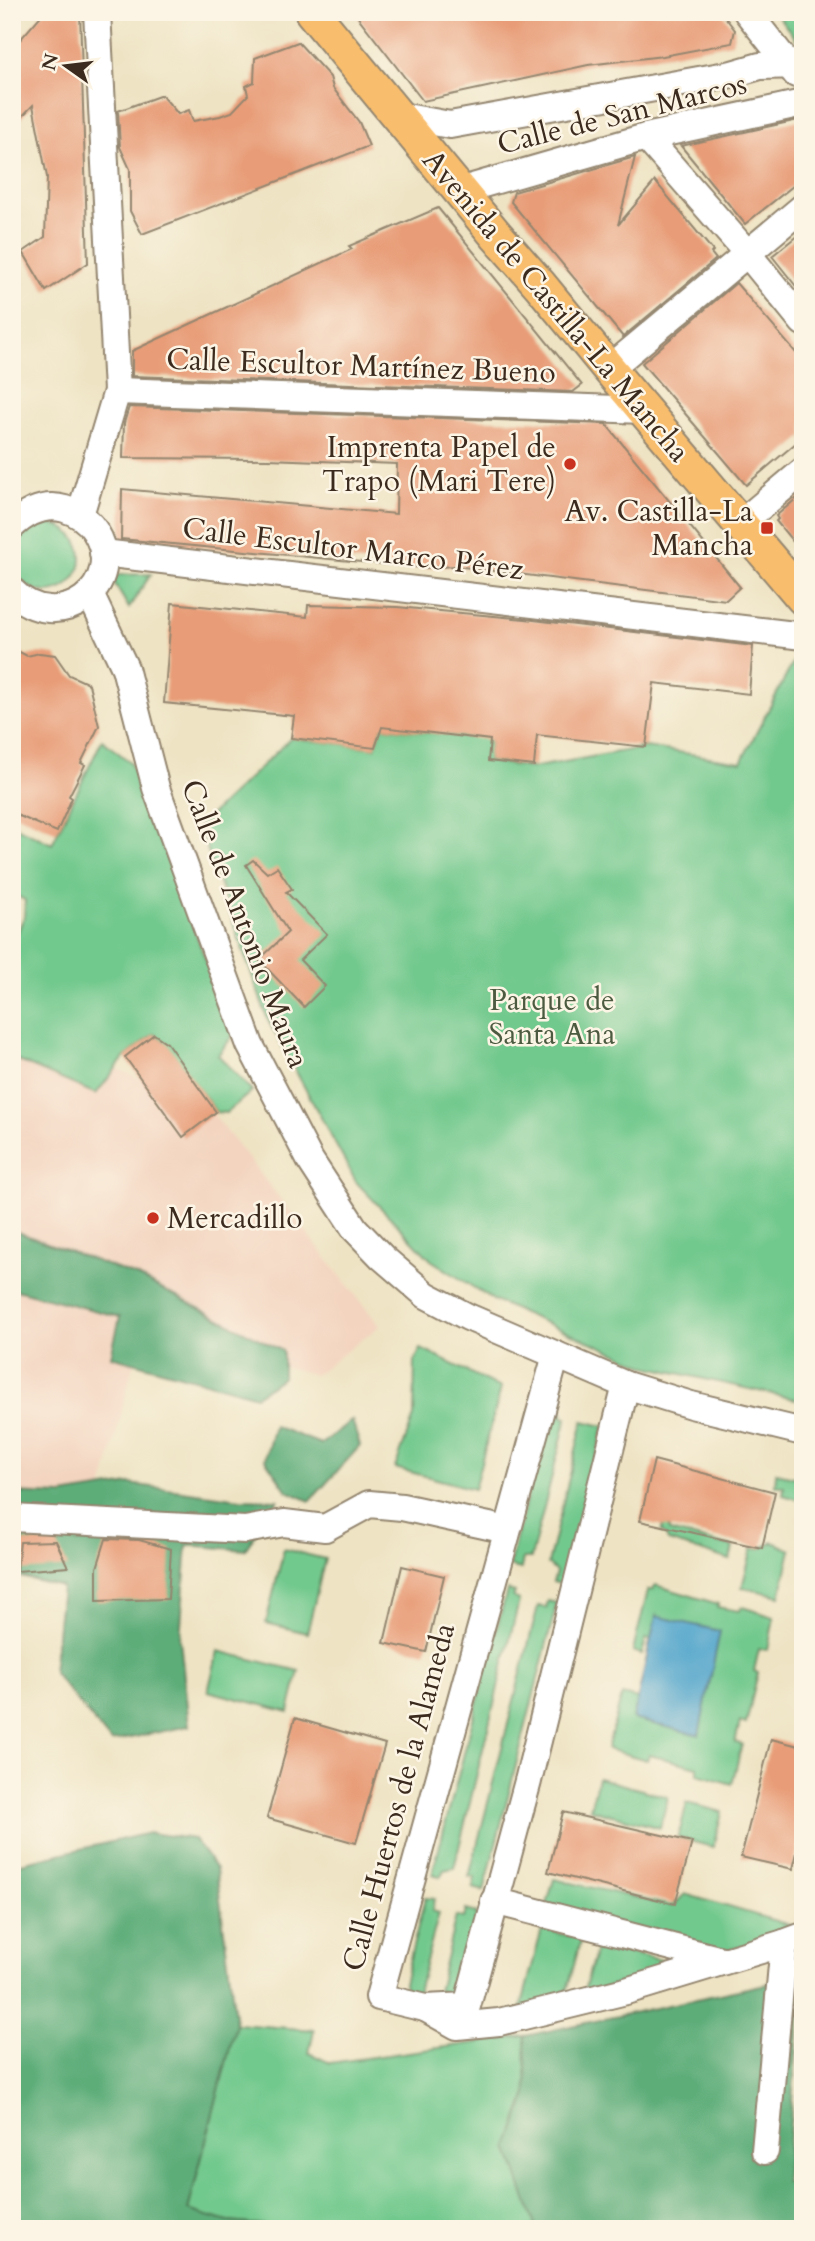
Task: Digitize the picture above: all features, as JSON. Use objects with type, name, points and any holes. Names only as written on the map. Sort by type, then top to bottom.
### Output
[{"type":"main road","name":"Avenida de Castilla-La Mancha","points":[[312,12],[395,115],[803,598]]},
{"type":"street","points":[[80,515],[117,391],[97,12]]},
{"type":"street","points":[[747,12],[798,71]]},
{"type":"street","points":[[395,115],[450,125],[708,79],[760,66],[798,71]]},
{"type":"street","name":"Calle de San Marcos","points":[[459,191],[646,137],[803,103]]},
{"type":"street","points":[[646,137],[803,322]]},
{"type":"street","points":[[608,369],[803,207]]},
{"type":"street","name":"Calle Escultor Martínez Bueno","points":[[117,391],[643,410]]},
{"type":"street","points":[[740,524],[803,471]]},
{"type":"street","points":[[12,526],[39,509],[60,508],[80,515],[95,532],[103,553],[101,575],[90,594],[74,606],[12,615]]},
{"type":"street","name":"Calle Escultor Marco Pérez","points":[[103,553],[803,636]]},
{"type":"street","points":[[12,592],[27,604],[44,610]]},
{"type":"street","name":"Calle de Antonio Maura","points":[[90,594],[125,668],[156,788],[250,1045],[310,1160],[355,1228],[382,1257],[426,1295],[468,1317],[626,1385],[691,1405],[803,1432]]},
{"type":"street","name":"Calle Huertos de la Alameda","points":[[556,1355],[379,1997],[425,2008],[467,2006],[528,1781],[626,1385]]},
{"type":"street","points":[[12,1518],[245,1530],[284,1523],[325,1528],[369,1504],[402,1507],[507,1530]]},
{"type":"street","points":[[494,1901],[722,1960]]},
{"type":"street","points":[[425,2008],[457,2026],[499,2022],[626,1991],[794,1939],[765,2151]]},
{"type":"shaded area","name":"Mercadillo","points":[[12,1022],[211,1111],[380,1326],[315,1375],[143,1325],[79,1583],[12,1562]]},
{"type":"green space","points":[[775,12],[803,12],[803,48]]},
{"type":"green space","points":[[47,524],[60,527],[71,534],[78,545],[81,558],[78,571],[71,582],[60,589],[47,592],[34,589],[23,582],[16,571],[13,558],[16,545],[23,534],[34,527]]},
{"type":"green space","points":[[151,574],[129,608],[114,583],[117,575]]},
{"type":"green space","name":"Parque de Santa Ana","points":[[795,659],[803,670],[803,1401],[646,1366],[495,1301],[431,1260],[356,1182],[268,1020],[199,826],[291,738],[375,748],[382,727],[467,737],[492,726],[488,761],[531,768],[646,747],[741,762]]},
{"type":"green space","points":[[102,740],[130,762],[234,1034],[218,1055],[252,1091],[226,1113],[216,1112],[164,1041],[154,1034],[124,1058],[96,1094],[12,1058],[12,990],[16,979],[12,977],[12,945],[24,917],[25,900],[12,894],[12,825],[52,844]]},
{"type":"green space","points":[[12,1230],[136,1276],[283,1351],[283,1377],[256,1396],[111,1356],[120,1317],[12,1289]]},
{"type":"green space","points":[[421,1349],[501,1388],[474,1489],[395,1468],[414,1416],[415,1360]]},
{"type":"green space","points":[[550,1409],[563,1412],[562,1417],[567,1417],[531,1558],[523,1558],[521,1569],[509,1566]]},
{"type":"green space","points":[[352,1420],[360,1446],[310,1501],[287,1491],[265,1459],[274,1426],[321,1444]]},
{"type":"green space","points":[[583,1421],[604,1426],[565,1585],[553,1582],[556,1572],[548,1564]]},
{"type":"green space","points":[[776,1473],[803,1479],[803,1501],[783,1495],[784,1486],[775,1486]]},
{"type":"green space","points":[[130,1484],[241,1499],[278,1500],[245,1550],[187,1545],[180,1639],[189,1726],[111,1742],[53,1672],[62,1587],[12,1575],[12,1493],[62,1495]]},
{"type":"green space","points":[[663,1525],[669,1525],[669,1531],[733,1547],[730,1560],[668,1541],[661,1532]]},
{"type":"green space","points":[[773,1542],[791,1550],[780,1596],[742,1587],[752,1549],[762,1548]]},
{"type":"green space","points":[[284,1549],[325,1559],[307,1633],[266,1623]]},
{"type":"green space","points":[[655,1585],[718,1604],[717,1607],[739,1611],[742,1607],[774,1617],[768,1650],[759,1649],[754,1671],[758,1673],[746,1724],[740,1722],[735,1743],[742,1744],[732,1784],[698,1774],[698,1767],[649,1755],[647,1760],[607,1749],[622,1695],[638,1699],[633,1719],[699,1734],[657,1616],[651,1640],[646,1639],[642,1654],[633,1651],[648,1590],[653,1590]]},
{"type":"green space","points":[[507,1590],[515,1592],[513,1597],[519,1601],[454,1868],[444,1870],[440,1877],[432,1875]]},
{"type":"green space","points":[[548,1601],[557,1603],[484,1891],[473,1888],[475,1877],[469,1877],[538,1606],[546,1608]]},
{"type":"green space","points":[[218,1651],[299,1671],[289,1712],[208,1691]]},
{"type":"green space","points":[[598,1778],[668,1797],[660,1828],[590,1809]]},
{"type":"green space","points":[[687,1803],[722,1812],[713,1847],[678,1838]]},
{"type":"green space","points":[[149,1833],[194,1839],[216,1869],[236,2024],[188,2210],[228,2222],[306,2229],[12,2229],[12,1865]]},
{"type":"green space","points":[[554,1879],[672,1906],[685,1894],[803,1929],[721,1952],[546,1908]]},
{"type":"green space","points":[[425,1898],[434,1899],[432,1911],[439,1913],[417,1995],[406,1992],[404,1983]]},
{"type":"green space","points":[[466,1910],[477,1913],[458,1991],[449,2002],[436,2000],[456,1916],[464,1918]]},
{"type":"green space","points":[[542,1929],[581,1939],[563,2006],[521,2008]]},
{"type":"green space","points":[[597,1946],[684,1965],[583,1994]]},
{"type":"green space","points":[[803,1976],[785,2182],[803,2181],[803,2229],[525,2229],[535,2226],[508,2147],[527,2094],[525,2036]]},
{"type":"green space","points":[[236,2024],[314,2030],[309,2053],[330,2063],[525,2036],[527,2094],[508,2147],[536,2226],[525,2229],[306,2229],[228,2222],[188,2211]]},
{"type":"water","points":[[656,1616],[720,1631],[699,1735],[633,1719]]},
{"type":"building","points":[[44,12],[80,12],[88,263],[46,291],[23,252],[45,237],[47,177],[33,105],[12,127],[12,49]]},
{"type":"building","points":[[354,12],[721,12],[735,30],[732,43],[663,56],[588,65],[423,101]]},
{"type":"building","points":[[298,42],[330,77],[333,88],[359,122],[369,146],[142,234],[130,211],[130,169],[120,147],[118,111],[162,95],[178,114],[189,110],[193,121],[232,112],[248,95],[246,86],[254,82],[255,58]]},
{"type":"building","points":[[803,119],[803,178],[745,224],[681,146]]},
{"type":"building","points":[[635,157],[618,225],[655,181],[713,251],[711,253],[716,259],[623,337],[511,202],[514,192]]},
{"type":"building","points":[[438,208],[582,385],[573,392],[132,376],[132,351],[352,249],[349,246]]},
{"type":"building","points":[[803,231],[803,295],[772,256]]},
{"type":"building","points":[[736,283],[803,361],[803,437],[746,485],[642,363]]},
{"type":"building","points":[[129,407],[606,424],[740,587],[726,600],[455,566],[424,568],[121,539],[122,489],[396,514],[397,464],[268,459],[123,458],[124,423]]},
{"type":"building","points":[[803,493],[803,554],[776,521],[776,516]]},
{"type":"building","points":[[172,603],[307,617],[308,605],[397,607],[753,646],[749,694],[654,683],[646,747],[537,735],[534,766],[488,761],[490,740],[382,727],[375,748],[291,738],[294,716],[164,703]]},
{"type":"building","points":[[12,648],[27,656],[40,653],[55,655],[69,675],[89,684],[99,726],[81,763],[85,765],[69,796],[72,798],[57,832],[12,813]]},
{"type":"building","points":[[253,860],[267,873],[277,867],[292,889],[286,892],[327,934],[300,960],[325,986],[304,1007],[259,960],[288,932],[246,865]]},
{"type":"building","points":[[154,1034],[167,1043],[216,1112],[183,1137],[125,1057]]},
{"type":"building","points":[[654,1460],[775,1492],[762,1548],[640,1521]]},
{"type":"building","points":[[106,1539],[139,1540],[171,1549],[168,1599],[97,1601],[97,1568]]},
{"type":"building","points":[[56,1541],[68,1567],[17,1571],[20,1542]]},
{"type":"building","points":[[402,1566],[444,1576],[426,1652],[384,1643]]},
{"type":"building","points":[[295,1718],[385,1744],[356,1843],[267,1818]]},
{"type":"building","points":[[771,1739],[803,1747],[803,1828],[793,1869],[741,1857]]},
{"type":"building","points":[[563,1812],[692,1842],[675,1904],[548,1872]]},
{"type":"place","name":"Imprenta Papel de Trapo (Mari Tere)","points":[[570,464]]},
{"type":"place","name":"Av. Castilla-La Mancha","points":[[767,528]]},
{"type":"place","name":"Mercadillo","points":[[153,1218]]}]
